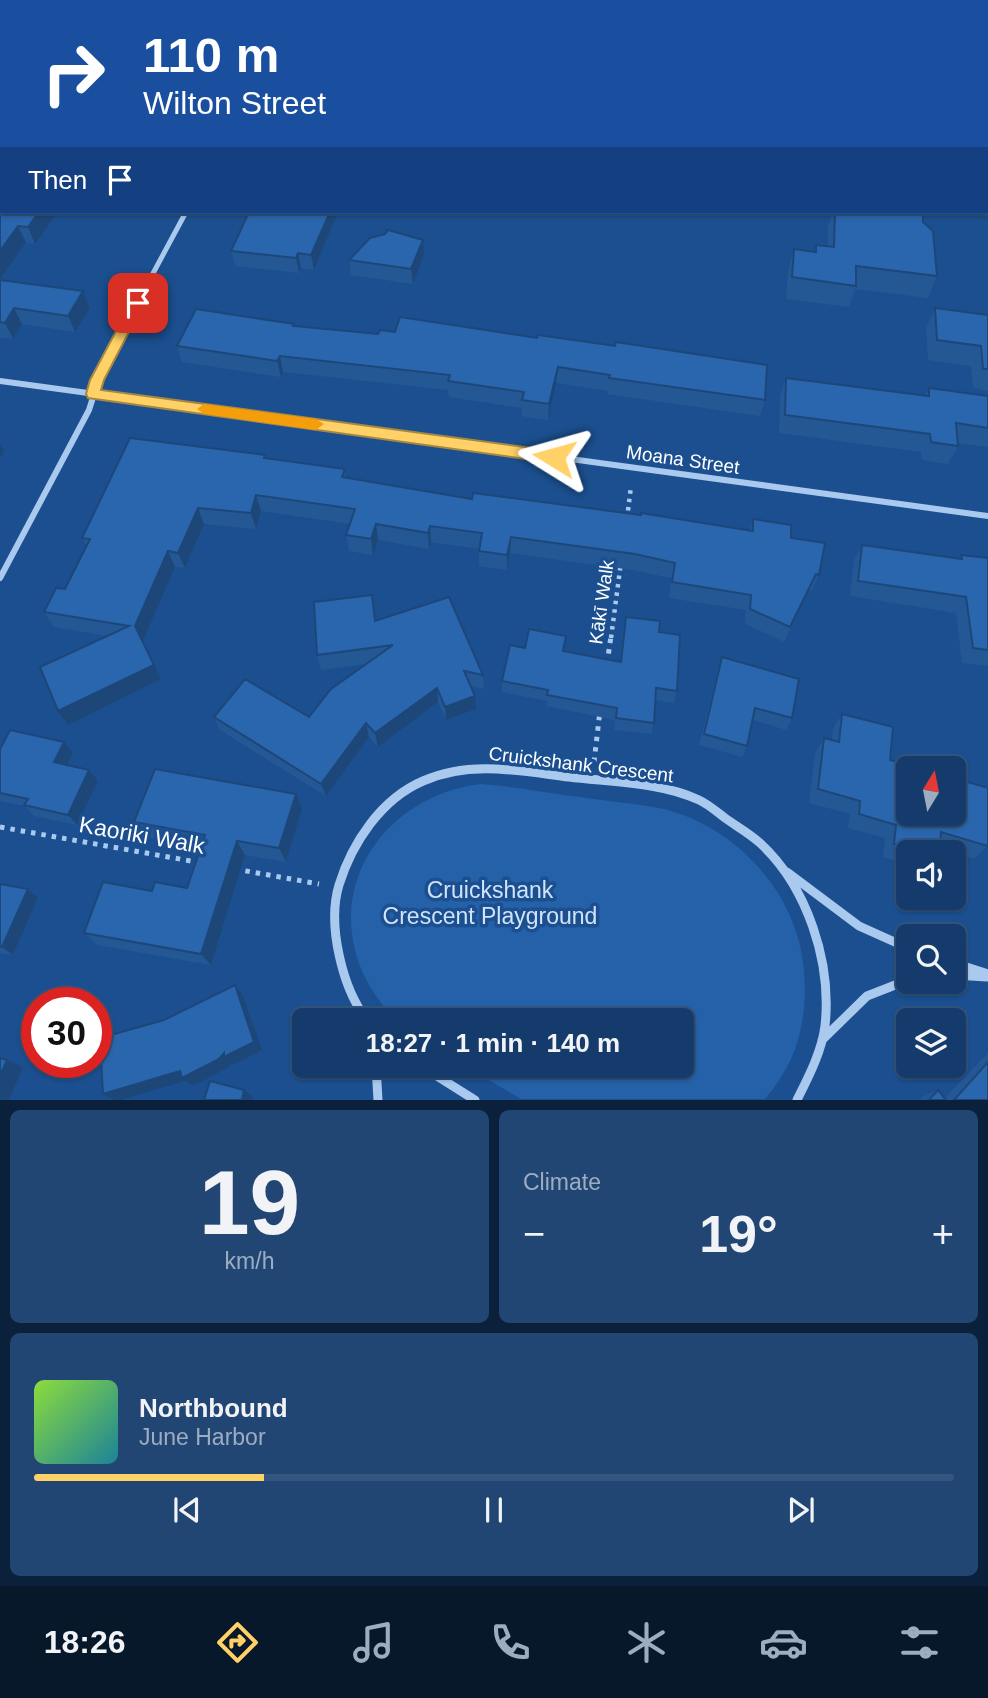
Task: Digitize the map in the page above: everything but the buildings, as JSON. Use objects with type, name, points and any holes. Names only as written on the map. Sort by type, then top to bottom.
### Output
[{"type":"street","points":[[0,578],[89,410],[101,372],[185,214]]},
{"type":"street","name":"Moana Street","points":[[0,382],[988,516]]},
{"type":"street","name":"Cruickshank Crescent","points":[[358,1008],[353,1002],[338,950],[334,901],[346,863],[364,831],[393,801],[422,781],[455,771],[489,767],[662,789],[699,800],[759,842],[782,867],[827,906],[862,927],[896,943]]},
{"type":"street","name":"Cruickshank Crescent","points":[[782,867],[800,898],[816,936],[826,984],[825,1028],[810,1074],[797,1100]]},
{"type":"street","points":[[966,968],[988,976]]},
{"type":"street","points":[[966,975],[988,976]]},
{"type":"street","name":"Cruickshank Crescent","points":[[820,1042],[867,996],[896,985]]},
{"type":"street","points":[[377,1078],[378,1100]]},
{"type":"street","points":[[440,1078],[475,1100]]},
{"type":"path","points":[[626,525],[632,485]]},
{"type":"path","name":"Kākī Walk","points":[[606,672],[622,552]]},
{"type":"path","points":[[593,765],[602,699]]},
{"type":"path","name":"Kaoriki Walk","points":[[0,827],[213,865]]},
{"type":"path","name":"Kaoriki Walk","points":[[227,867],[320,884]]},
{"type":"green space","name":"Cruickshank Crescent Playground","points":[[480,784],[659,808],[687,816],[713,829],[737,846],[776,890],[790,916],[799,943],[804,972],[804,1007],[798,1040],[785,1070],[765,1099],[521,1099],[485,1078],[694,1078],[694,1008],[387,1008],[369,985],[354,948],[351,911],[359,875],[376,843],[403,816],[438,795]]},
{"type":"slow traffic","points":[[204,409],[316,424]]},
{"type":"route","points":[[138,303],[97,380],[93,394],[554,457]]}]
